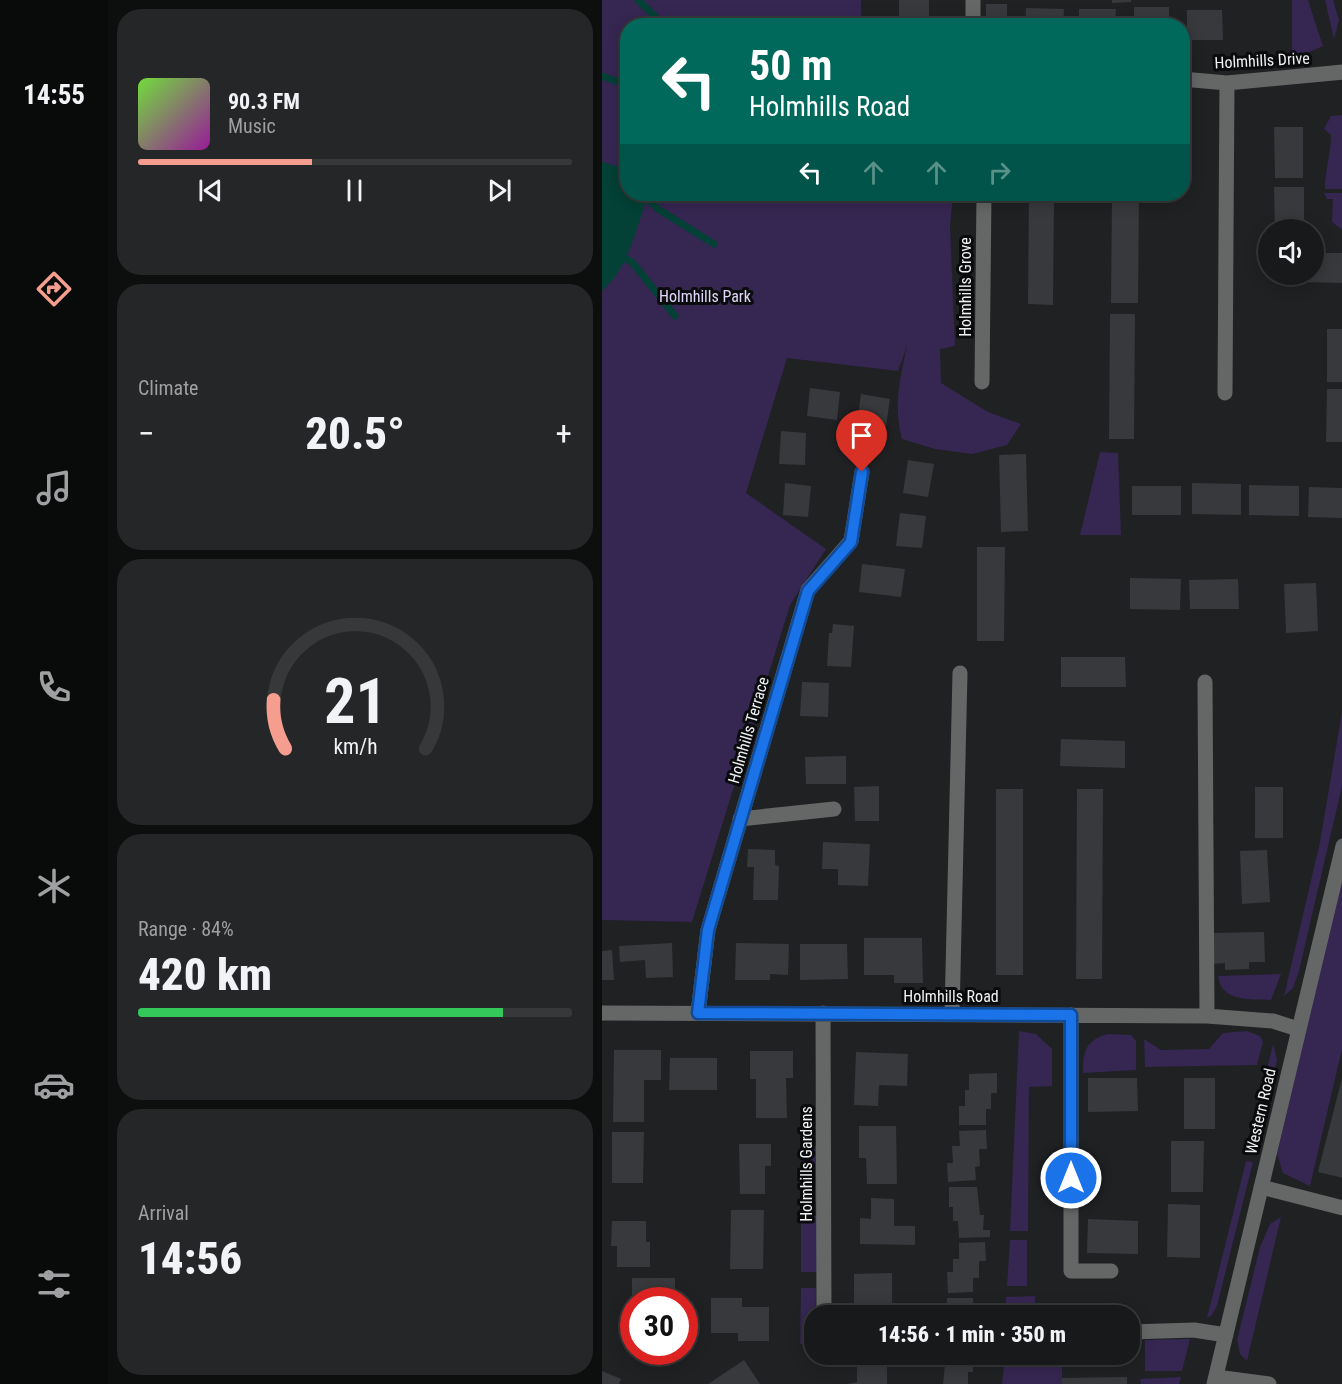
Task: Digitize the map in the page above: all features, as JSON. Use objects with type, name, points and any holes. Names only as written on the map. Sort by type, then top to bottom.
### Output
[{"type":"street","points":[[973,0],[973,18]]},
{"type":"street","name":"Holmhills Drive","points":[[1190,80],[1227,83],[1343,72]]},
{"type":"street","points":[[1225,393],[1227,83]]},
{"type":"street","name":"Holmhills Grove","points":[[983,382],[984,201]]},
{"type":"street","name":"Holmhills Terrace","points":[[698,1013],[708,930],[808,591],[851,542],[862,472]]},
{"type":"street","points":[[952,1014],[960,673]]},
{"type":"street","points":[[1205,682],[1207,1016]]},
{"type":"street","points":[[740,819],[834,809]]},
{"type":"street","name":"Western Road","points":[[1215,1380],[1343,846]]},
{"type":"street","name":"Holmhills Road","points":[[602,1013],[1207,1016],[1273,1022],[1298,1029]]},
{"type":"street","name":"Holmhills Gardens","points":[[823,1013],[824,1305]]},
{"type":"street","points":[[1071,1015],[1071,1271],[1112,1271]]},
{"type":"street","points":[[1261,1187],[1343,1208]]},
{"type":"street","points":[[1140,1332],[1194,1330],[1226,1335]]},
{"type":"street","points":[[1215,1380],[1269,1384]]},
{"type":"green space","name":"Holmhills Park","points":[[602,0],[861,0],[861,18],[620,18],[620,201],[952,201],[950,225],[955,346],[940,349],[941,383],[988,412],[1021,424],[1007,445],[972,454],[935,449],[902,439],[898,404],[907,346],[898,371],[787,358],[746,493],[826,549],[790,605],[692,922],[602,920]]},
{"type":"green space","points":[[1292,0],[1308,0],[1323,46],[1307,53],[1292,54]]},
{"type":"green space","points":[[1325,0],[1333,0],[1339,20],[1334,39]]},
{"type":"green space","points":[[1342,115],[1342,189],[1325,189],[1331,135],[1324,129],[1331,116]]},
{"type":"green space","points":[[1324,193],[1342,193],[1342,230],[1332,222],[1333,199],[1327,199]]},
{"type":"green space","points":[[1100,452],[1118,453],[1121,535],[1080,535]]},
{"type":"green space","points":[[1342,712],[1342,786],[1299,971],[1293,988],[1284,996],[1320,842]]},
{"type":"green space","points":[[1342,875],[1342,1049],[1310,1186],[1283,1173],[1277,1154]]},
{"type":"green space","points":[[1281,974],[1271,1000],[1246,999],[1231,995],[1220,984],[1218,976]]},
{"type":"green space","points":[[1019,1031],[1036,1034],[1052,1049],[1052,1086],[1029,1087],[1028,1231],[1010,1231]]},
{"type":"green space","points":[[1247,1031],[1260,1036],[1263,1042],[1257,1065],[1145,1067],[1144,1039],[1161,1050],[1209,1049],[1223,1033]]},
{"type":"green space","points":[[1108,1034],[1131,1035],[1136,1041],[1136,1070],[1083,1073],[1085,1053],[1090,1043]]},
{"type":"green space","points":[[1273,1044],[1277,1060],[1254,1153],[1248,1151]]},
{"type":"green space","points":[[802,1146],[818,1146],[817,1202],[802,1202]]},
{"type":"green space","points":[[1246,1161],[1253,1162],[1217,1306],[1212,1315],[1207,1318]]},
{"type":"green space","points":[[801,1216],[817,1216],[817,1272],[801,1272]]},
{"type":"green space","points":[[1281,1217],[1247,1361],[1240,1354],[1237,1340],[1260,1247],[1270,1224]]},
{"type":"green space","points":[[1010,1240],[1027,1240],[1027,1286],[1007,1286]]},
{"type":"green space","points":[[801,1288],[816,1288],[816,1305],[804,1305],[804,1344],[800,1344]]},
{"type":"green space","points":[[1035,1296],[1035,1305],[1006,1305],[1006,1297]]},
{"type":"green space","points":[[1190,1339],[1182,1371],[1145,1371],[1145,1340]]},
{"type":"green space","points":[[1004,1365],[1062,1365],[1062,1384],[1002,1384]]},
{"type":"green space","points":[[1181,1377],[1179,1384],[1141,1384],[1140,1379]]},
{"type":"shaded area","points":[[602,162],[620,167],[620,201],[647,201],[626,258],[612,281],[602,291]]},
{"type":"building","points":[[899,0],[929,0],[929,18],[899,18]]},
{"type":"building","points":[[1112,0],[1131,0],[1131,2],[1112,3]]},
{"type":"building","points":[[986,4],[1007,4],[1007,18],[986,18]]},
{"type":"building","points":[[1134,7],[1169,7],[1169,18],[1134,18]]},
{"type":"building","points":[[1026,8],[1064,9],[1063,18],[1025,18]]},
{"type":"building","points":[[1079,9],[1116,9],[1115,18],[1079,18]]},
{"type":"building","points":[[1187,10],[1222,10],[1223,40],[1190,40],[1190,18],[1187,18]]},
{"type":"building","points":[[1274,127],[1303,127],[1303,178],[1275,178]]},
{"type":"building","points":[[1274,187],[1304,187],[1304,219],[1275,219]]},
{"type":"building","points":[[1029,201],[1054,201],[1053,305],[1028,304]]},
{"type":"building","points":[[1112,201],[1139,201],[1138,303],[1111,303]]},
{"type":"building","points":[[1324,253],[1343,253],[1343,283],[1324,283]]},
{"type":"building","points":[[1110,314],[1135,314],[1134,439],[1109,439]]},
{"type":"building","points":[[1327,329],[1343,329],[1343,382],[1327,382]]},
{"type":"building","points":[[810,388],[840,392],[837,420],[807,416]]},
{"type":"building","points":[[1327,389],[1343,389],[1343,442],[1326,442]]},
{"type":"building","points":[[861,394],[890,399],[886,426],[857,422]]},
{"type":"building","points":[[781,431],[806,433],[805,465],[779,464]]},
{"type":"building","points":[[1026,454],[1028,531],[1001,532],[999,455]]},
{"type":"building","points":[[908,460],[934,464],[928,497],[903,493]]},
{"type":"building","points":[[785,483],[811,486],[808,517],[783,515]]},
{"type":"building","points":[[1192,483],[1241,484],[1241,515],[1192,514]]},
{"type":"building","points":[[1249,485],[1299,486],[1299,516],[1249,515]]},
{"type":"building","points":[[1132,486],[1181,486],[1181,515],[1132,515]]},
{"type":"building","points":[[1309,487],[1343,488],[1343,518],[1308,517]]},
{"type":"building","points":[[900,513],[926,516],[922,548],[896,546]]},
{"type":"building","points":[[977,547],[1005,547],[1004,641],[977,641]]},
{"type":"building","points":[[862,564],[905,569],[901,597],[859,592]]},
{"type":"building","points":[[1130,578],[1181,579],[1180,610],[1130,609]]},
{"type":"building","points":[[1238,579],[1239,609],[1190,609],[1189,580]]},
{"type":"building","points":[[1316,583],[1318,631],[1286,633],[1284,584]]},
{"type":"building","points":[[833,624],[854,626],[851,667],[827,666],[829,633],[832,633]]},
{"type":"building","points":[[1061,657],[1125,657],[1126,687],[1061,687]]},
{"type":"building","points":[[802,682],[829,683],[828,717],[800,716]]},
{"type":"building","points":[[1061,739],[1125,741],[1125,768],[1060,766]]},
{"type":"building","points":[[846,756],[846,784],[806,784],[805,757]]},
{"type":"building","points":[[879,786],[879,821],[855,821],[854,787]]},
{"type":"building","points":[[1255,787],[1283,787],[1283,838],[1255,838]]},
{"type":"building","points":[[996,789],[1023,789],[1023,975],[996,975]]},
{"type":"building","points":[[1077,789],[1103,789],[1102,979],[1076,979]]},
{"type":"building","points":[[823,842],[870,844],[868,886],[838,885],[838,869],[822,869]]},
{"type":"building","points":[[748,849],[775,850],[775,865],[779,866],[778,900],[753,900],[754,867],[747,867]]},
{"type":"building","points":[[1267,850],[1270,902],[1242,904],[1240,851]]},
{"type":"building","points":[[1264,932],[1265,962],[1249,962],[1249,969],[1225,970],[1225,963],[1212,964],[1211,933]]},
{"type":"building","points":[[864,938],[922,938],[923,983],[894,983],[894,975],[864,975]]},
{"type":"building","points":[[672,943],[673,977],[646,978],[645,960],[620,962],[619,946]]},
{"type":"building","points":[[736,943],[789,944],[788,975],[770,974],[770,980],[735,980]]},
{"type":"building","points":[[800,944],[847,944],[848,979],[800,980]]},
{"type":"building","points":[[612,950],[614,980],[602,980],[602,951]]},
{"type":"building","points":[[614,1050],[661,1050],[661,1080],[644,1080],[644,1122],[613,1122]]},
{"type":"building","points":[[750,1051],[793,1051],[793,1078],[786,1078],[787,1118],[756,1118],[756,1079],[750,1079]]},
{"type":"building","points":[[856,1052],[908,1054],[907,1086],[879,1085],[878,1106],[854,1105]]},
{"type":"building","points":[[670,1058],[717,1058],[717,1090],[669,1090]]},
{"type":"building","points":[[997,1073],[997,1093],[991,1093],[991,1109],[986,1109],[986,1125],[959,1125],[959,1106],[965,1106],[965,1090],[969,1090],[969,1074]]},
{"type":"building","points":[[1343,1074],[1343,1178],[1318,1172]]},
{"type":"building","points":[[1088,1078],[1137,1078],[1138,1111],[1088,1112]]},
{"type":"building","points":[[1184,1078],[1215,1078],[1215,1129],[1184,1129]]},
{"type":"building","points":[[859,1126],[896,1126],[897,1184],[867,1184],[866,1158],[859,1158]]},
{"type":"building","points":[[986,1130],[987,1149],[979,1149],[980,1166],[975,1167],[976,1180],[948,1182],[947,1163],[953,1163],[952,1146],[960,1146],[959,1131]]},
{"type":"building","points":[[612,1132],[644,1132],[643,1183],[612,1183]]},
{"type":"building","points":[[1171,1141],[1204,1141],[1203,1192],[1171,1192]]},
{"type":"building","points":[[739,1144],[771,1144],[771,1166],[765,1166],[765,1194],[740,1194]]},
{"type":"building","points":[[949,1187],[977,1187],[980,1215],[984,1215],[983,1230],[990,1230],[990,1237],[959,1238],[958,1221],[953,1221],[953,1207],[949,1207]]},
{"type":"building","points":[[871,1198],[894,1199],[894,1226],[915,1226],[915,1245],[860,1244],[860,1218],[871,1219]]},
{"type":"building","points":[[1168,1204],[1200,1205],[1200,1258],[1167,1257]]},
{"type":"building","points":[[731,1210],[764,1210],[763,1269],[730,1269]]},
{"type":"building","points":[[1088,1219],[1138,1221],[1138,1254],[1087,1253]]},
{"type":"building","points":[[612,1221],[646,1221],[646,1242],[650,1242],[650,1267],[617,1267],[617,1246],[611,1246]]},
{"type":"building","points":[[985,1242],[986,1261],[979,1261],[979,1278],[973,1278],[973,1292],[948,1293],[947,1272],[953,1272],[953,1259],[959,1259],[959,1243]]},
{"type":"building","points":[[892,1273],[892,1305],[854,1303],[854,1274]]},
{"type":"building","points":[[632,1278],[675,1278],[675,1287],[632,1287]]},
{"type":"building","points":[[711,1298],[742,1298],[742,1307],[769,1307],[769,1341],[738,1341],[738,1333],[711,1333]]},
{"type":"building","points":[[947,1298],[973,1298],[973,1305],[947,1305]]},
{"type":"building","points":[[744,1360],[760,1384],[708,1384]]},
{"type":"building","points":[[857,1365],[887,1365],[887,1384],[848,1384],[857,1382]]},
{"type":"building","points":[[945,1365],[973,1365],[973,1372],[968,1372],[968,1384],[943,1384]]},
{"type":"building","points":[[602,1371],[621,1379],[619,1384],[602,1384]]},
{"type":"building","points":[[1127,1377],[1127,1384],[1062,1384],[1062,1378]]},
{"type":"waterway","points":[[638,0],[657,18]]},
{"type":"waterway","points":[[602,76],[620,82]]},
{"type":"waterway","points":[[649,201],[658,209],[714,244]]},
{"type":"waterway","points":[[626,259],[632,262],[675,316]]},
{"type":"route","points":[[862,472],[851,542],[808,591],[708,930],[698,1013],[1071,1015],[1071,1178]]}]
